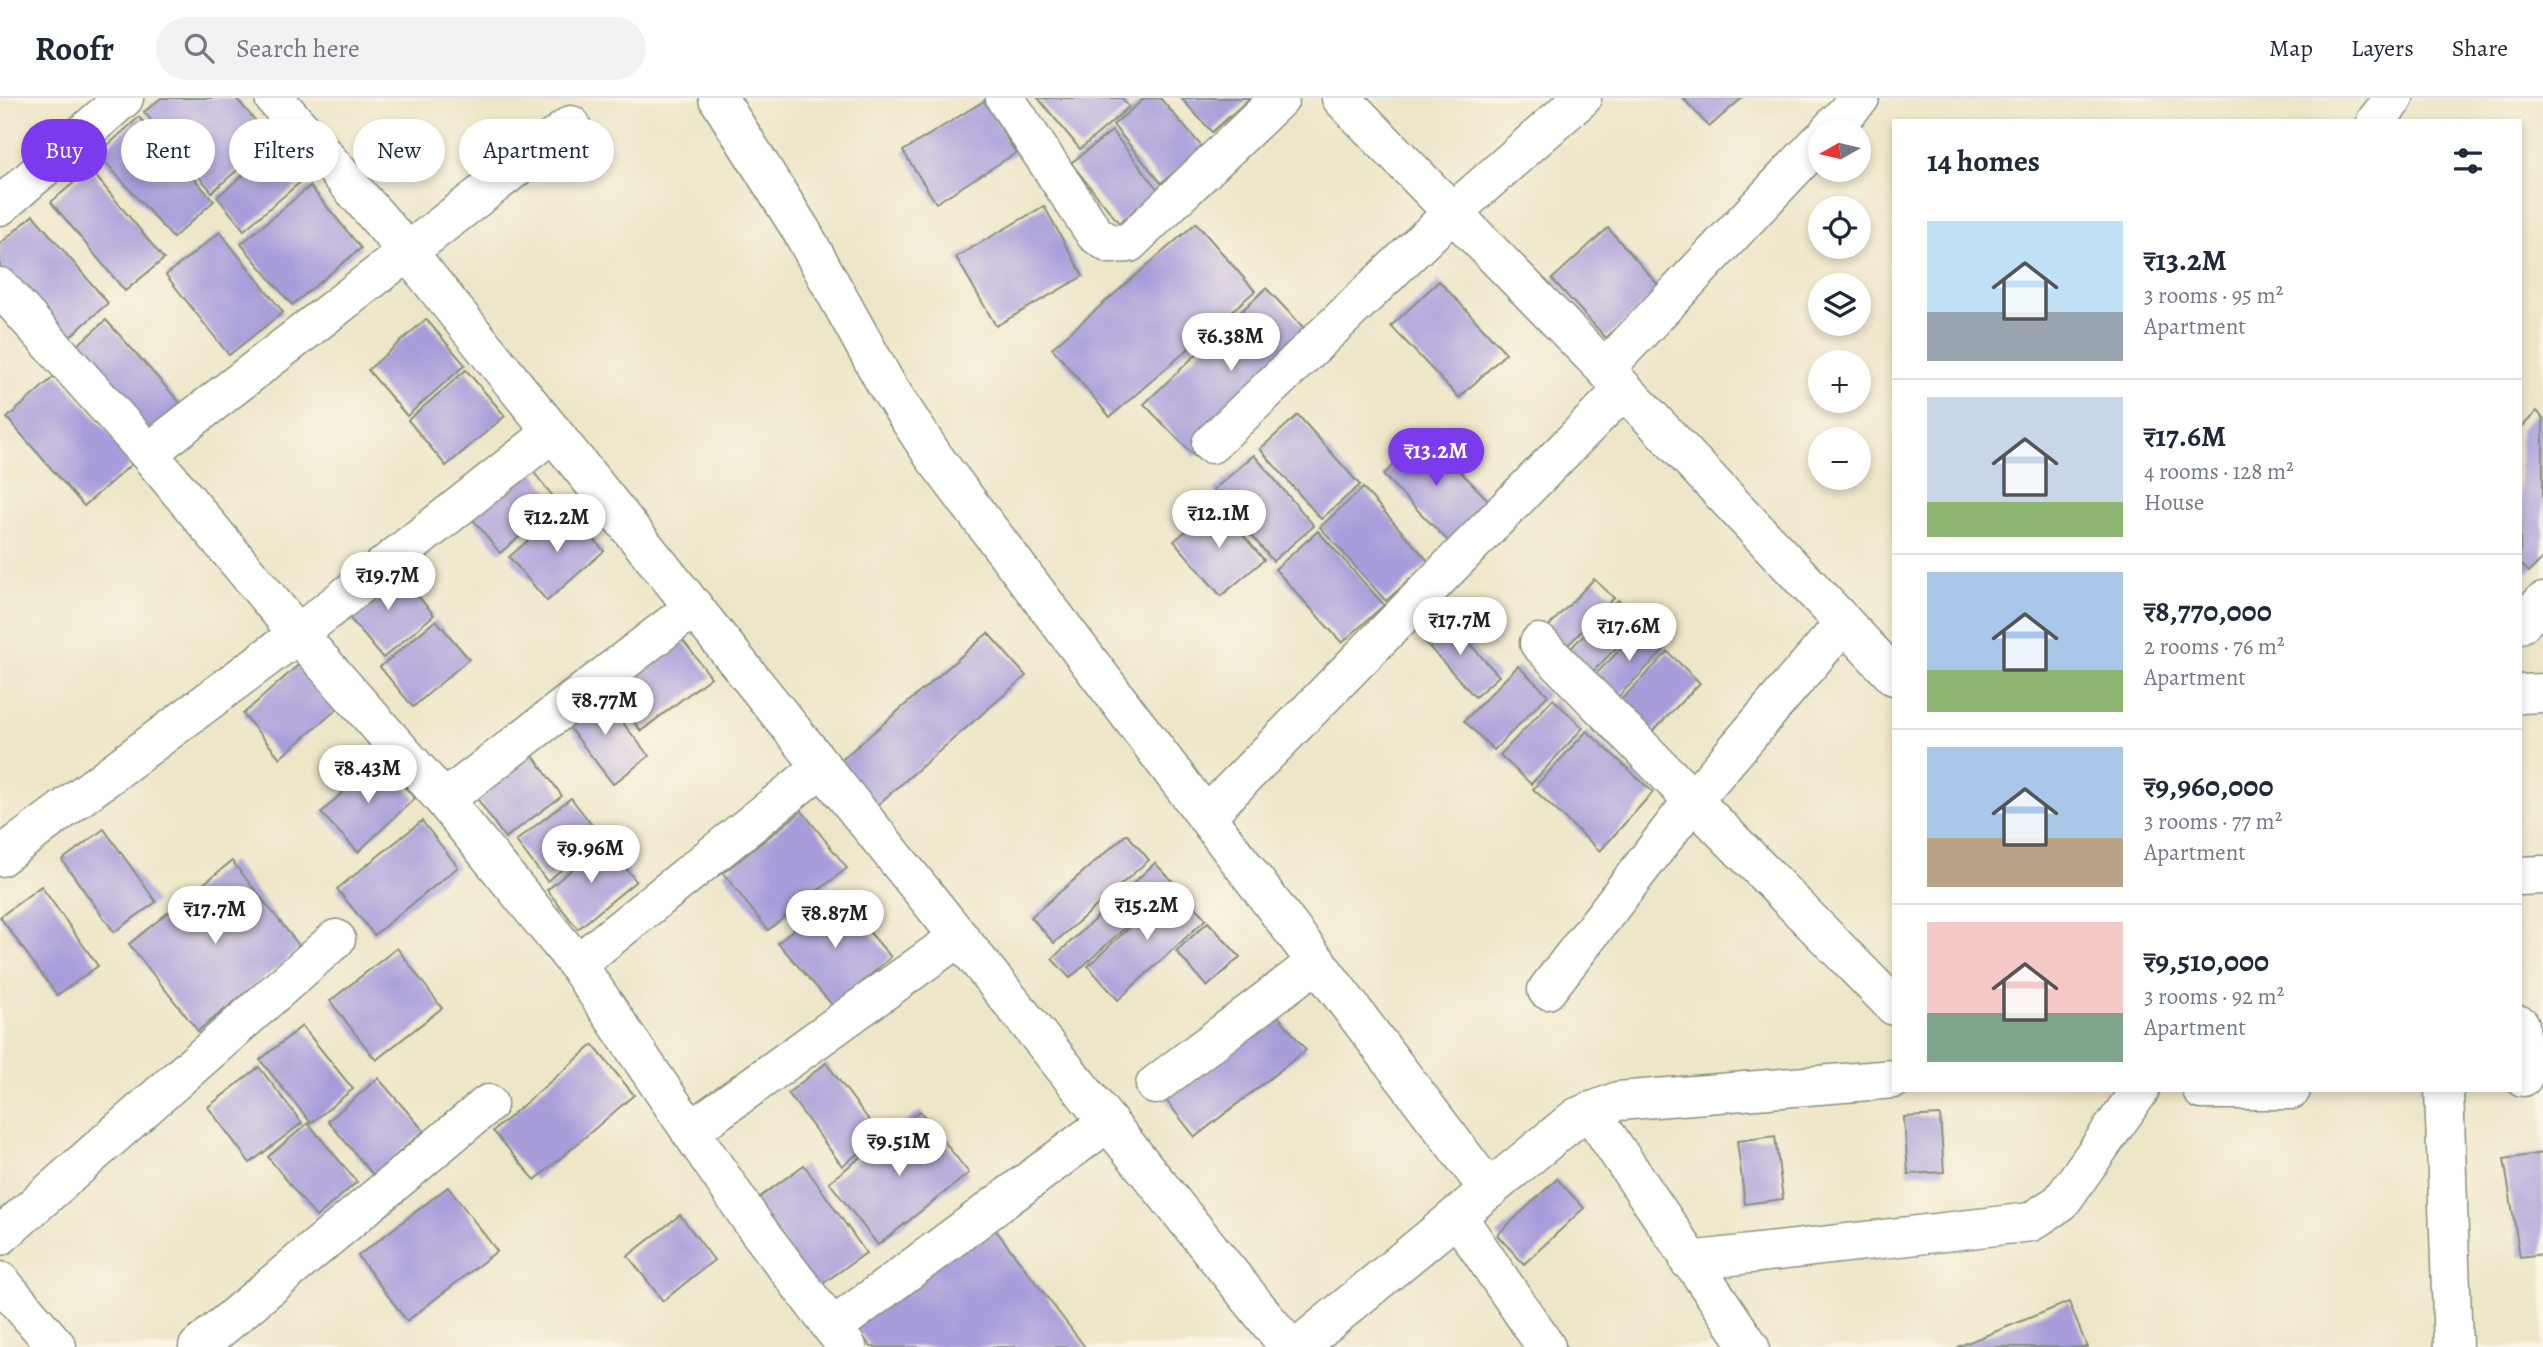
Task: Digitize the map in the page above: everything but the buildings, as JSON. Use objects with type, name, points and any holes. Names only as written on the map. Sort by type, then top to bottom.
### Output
[{"type":"street","points":[[0,206],[124,98]]},
{"type":"street","points":[[274,98],[406,250],[1289,1347]]},
{"type":"street","points":[[718,98],[801,230],[886,384],[934,457],[1489,1190]]},
{"type":"street","points":[[1004,98],[1095,234],[1110,244],[1129,243],[1280,98]]},
{"type":"street","points":[[1341,98],[1892,674]]},
{"type":"street","points":[[1211,444],[1452,213],[1582,98]]},
{"type":"street","points":[[1840,119],[1860,98]]},
{"type":"street","points":[[2378,119],[2394,98]]},
{"type":"street","points":[[1206,816],[1613,380],[1808,155]]},
{"type":"street","points":[[148,453],[496,182]]},
{"type":"street","points":[[0,287],[148,453],[298,634],[443,800],[577,964],[755,1226],[839,1337],[1108,1122]]},
{"type":"street","points":[[0,857],[298,634],[553,432]]},
{"type":"street","points":[[2522,622],[2543,602]]},
{"type":"street","points":[[443,800],[694,607]]},
{"type":"street","points":[[1547,990],[1694,799],[1844,623]]},
{"type":"street","points":[[1539,643],[1892,1004]]},
{"type":"street","points":[[2522,694],[2543,693]]},
{"type":"street","points":[[577,964],[822,767]]},
{"type":"street","points":[[2522,876],[2543,875]]},
{"type":"street","points":[[690,1131],[959,937]]},
{"type":"street","points":[[0,1236],[336,939]]},
{"type":"street","points":[[1154,1085],[1317,962]]},
{"type":"street","points":[[2522,1037],[2529,1077]]},
{"type":"street","points":[[1298,1347],[1335,1335],[1457,1216],[1577,1117],[1590,1111],[1618,1101],[1892,1079]]},
{"type":"street","points":[[1689,1261],[2031,1222],[2061,1202],[2139,1092]]},
{"type":"street","points":[[2445,1092],[2453,1347]]},
{"type":"street","points":[[198,1347],[488,1104]]},
{"type":"street","points":[[1590,1111],[1689,1261],[1750,1347]]},
{"type":"street","points":[[1457,1216],[1546,1347]]},
{"type":"street","points":[[0,1281],[57,1347]]}]
